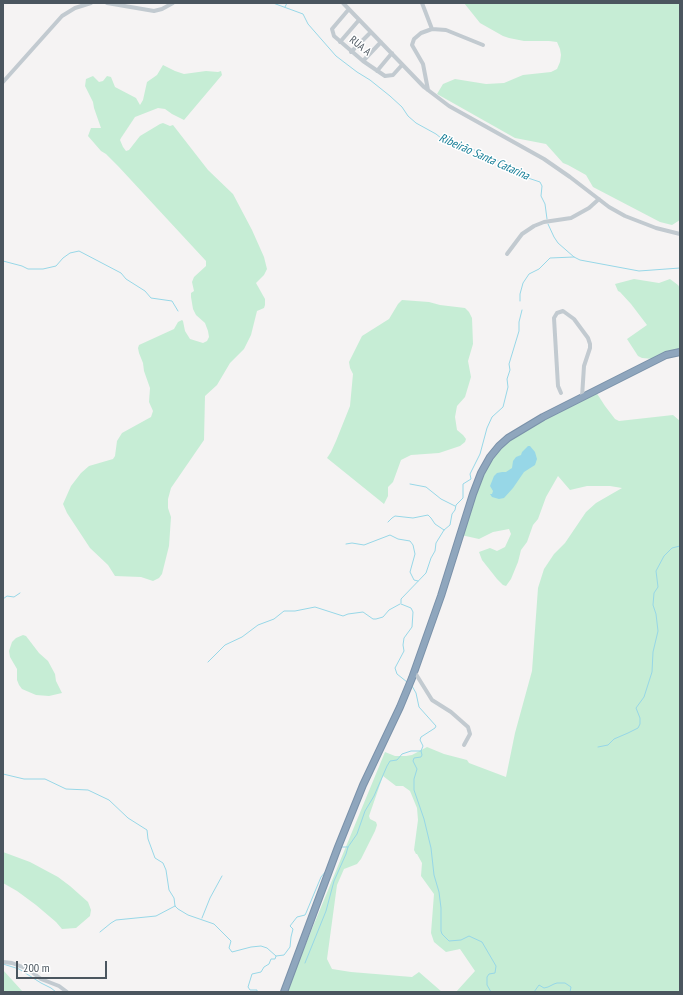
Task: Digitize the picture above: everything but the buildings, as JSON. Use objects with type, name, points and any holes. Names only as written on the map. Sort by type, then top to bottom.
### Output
[{"type":"highway","points":[[284,992],[352,812],[363,785],[400,707],[414,671],[441,596],[473,494],[486,463],[499,446],[516,432],[666,355],[680,352]]},
{"type":"street","points":[[3,82],[62,16],[75,8],[91,3]]},
{"type":"street","points":[[108,3],[154,11],[162,9],[173,3]]},
{"type":"street","points":[[343,3],[402,65],[428,90],[449,106],[544,159],[609,207],[641,223],[680,234]]},
{"type":"street","points":[[422,3],[432,29]]},
{"type":"street","name":"RUA A","points":[[349,9],[332,29],[334,36],[351,52],[377,71]]},
{"type":"street","points":[[340,42],[360,20]]},
{"type":"street","points":[[428,90],[423,64],[414,49],[412,42],[421,34],[432,29],[446,30],[483,45]]},
{"type":"street","points":[[351,52],[370,32]]},
{"type":"street","points":[[363,61],[381,42]]},
{"type":"street","points":[[392,54],[377,71],[385,76],[388,76],[393,74],[402,65]]},
{"type":"street","points":[[507,254],[522,234],[534,226],[544,222],[570,218],[589,208],[599,199]]},
{"type":"street","points":[[561,393],[558,386],[554,318],[557,313],[563,311],[574,319],[585,333],[590,344],[584,366],[582,397]]},
{"type":"street","points":[[414,671],[432,700],[452,712],[468,727],[470,734],[464,745]]},
{"type":"street","points":[[3,962],[12,963],[28,969],[67,992]]},
{"type":"green space","points":[[464,3],[680,3],[680,220],[672,225],[660,222],[593,187],[586,175],[563,163],[546,144],[515,138],[437,94],[443,84],[455,79],[486,84],[504,83],[523,75],[551,72],[557,69],[560,62],[561,55],[557,42],[524,41],[503,36],[480,23]]},
{"type":"green space","points":[[163,65],[184,74],[206,71],[221,71],[222,75],[184,120],[165,109],[158,108],[135,117],[120,140],[123,147],[126,151],[129,150],[140,136],[160,124],[163,123],[170,126],[173,125],[208,170],[233,194],[252,230],[264,257],[267,269],[264,275],[256,283],[265,299],[264,308],[257,311],[251,335],[244,349],[230,363],[217,385],[205,396],[204,440],[171,488],[168,499],[168,508],[171,517],[169,546],[162,574],[159,578],[153,581],[141,577],[115,576],[108,565],[90,548],[67,513],[63,504],[71,486],[81,473],[89,466],[113,459],[115,456],[117,441],[122,433],[151,417],[153,411],[149,402],[150,388],[139,353],[139,345],[174,329],[178,322],[182,320],[185,331],[190,339],[203,343],[207,341],[209,337],[205,323],[196,315],[193,309],[191,297],[191,293],[194,291],[192,282],[194,277],[206,266],[206,261],[118,166],[101,151],[88,136],[91,128],[101,128],[93,102],[85,86],[86,79],[93,76],[99,82],[103,81],[107,76],[111,77],[115,87],[136,98],[140,105],[143,100],[147,82],[157,75]]},
{"type":"green space","points":[[634,279],[659,283],[670,279],[680,288],[680,349],[667,352],[653,359],[638,356],[627,339],[647,325],[631,304],[618,291],[615,284]]},
{"type":"green space","points":[[402,300],[429,302],[465,308],[472,318],[473,344],[468,361],[471,377],[465,397],[457,406],[455,417],[457,430],[466,439],[460,446],[439,453],[411,455],[401,460],[393,482],[388,487],[388,496],[384,504],[327,458],[336,441],[350,406],[353,374],[349,362],[362,336],[389,319]]},
{"type":"green space","points":[[596,392],[615,419],[619,421],[673,415],[680,421],[680,992],[456,992],[475,971],[460,949],[446,952],[434,942],[431,933],[434,894],[421,876],[422,863],[414,850],[418,820],[417,808],[410,791],[403,786],[396,786],[383,776],[369,816],[370,819],[376,822],[377,825],[375,831],[361,859],[357,864],[344,869],[337,885],[327,959],[332,969],[351,972],[412,977],[419,972],[442,992],[286,992],[385,752],[395,756],[406,756],[412,755],[427,747],[444,754],[467,760],[469,763],[506,777],[515,733],[532,671],[538,588],[544,569],[554,554],[565,543],[586,512],[596,503],[622,488],[610,486],[587,486],[570,490],[558,476],[546,497],[538,519],[533,525],[527,542],[521,550],[511,579],[506,586],[497,579],[482,560],[479,552],[490,548],[497,551],[505,547],[511,534],[509,529],[493,532],[479,539],[461,535],[481,479],[491,460],[500,448],[519,432]]},
{"type":"green space","points":[[23,635],[26,636],[39,653],[48,661],[55,674],[56,681],[62,693],[49,696],[36,695],[22,689],[19,685],[17,680],[17,669],[10,657],[9,651],[12,642],[16,638]]},
{"type":"green space","points":[[3,852],[30,862],[58,877],[88,902],[91,910],[90,916],[76,928],[62,929],[36,905],[3,883]]},
{"type":"green space","points":[[3,970],[23,992],[3,992]]},
{"type":"water","points":[[528,446],[530,446],[535,452],[537,459],[535,465],[524,472],[504,498],[499,499],[492,497],[490,494],[492,494],[493,491],[490,486],[494,476],[497,473],[506,472],[512,468],[513,461],[516,457],[521,455]]},
{"type":"waterway","name":"Ribeirão Santa Catarina","points":[[273,3],[303,14],[308,24],[336,56],[390,96],[416,123],[436,134],[446,142],[465,146],[486,157],[511,167],[525,177],[540,182],[542,186],[541,196],[545,204],[547,219]]},
{"type":"waterway","name":"Ribeirão Santa Catarina","points":[[285,7],[287,3]]},
{"type":"waterway","name":"Ribeirão Santa Catarina","points":[[548,224],[558,243],[574,257],[580,260],[639,271],[680,268]]},
{"type":"waterway","points":[[3,261],[28,269],[43,269],[56,266],[70,253],[79,251],[121,273],[126,279],[145,291],[151,298],[172,301],[178,311]]},
{"type":"waterway","points":[[520,301],[523,283],[529,274],[539,269],[550,258],[574,257]]},
{"type":"waterway","points":[[401,603],[401,599],[426,573],[435,551],[436,543],[444,530],[450,525],[452,514],[456,505],[463,498],[463,484],[471,479],[470,474],[480,454],[487,428],[492,417],[503,407],[508,387],[507,379],[510,370],[509,364],[519,331],[519,322],[522,310]]},
{"type":"waterway","points":[[410,484],[426,487],[441,499],[455,506]]},
{"type":"waterway","points":[[388,522],[395,516],[413,518],[428,515],[435,524],[444,530]]},
{"type":"waterway","points":[[346,544],[352,543],[364,545],[390,535],[398,539],[410,541],[413,545],[415,554],[410,572],[414,580],[418,581]]},
{"type":"waterway","points":[[598,747],[608,745],[614,739],[638,728],[640,724],[640,718],[636,708],[644,697],[652,672],[653,652],[658,631],[656,614],[653,605],[654,593],[658,587],[656,571],[664,556],[672,548],[680,546]]},
{"type":"waterway","points":[[3,599],[7,596],[14,597],[20,593]]},
{"type":"waterway","points":[[208,662],[225,645],[242,637],[258,625],[274,619],[284,611],[295,611],[315,607],[343,616],[363,612],[373,619],[376,619],[383,617],[389,610],[400,604]]},
{"type":"waterway","points":[[401,604],[411,608],[413,612],[412,627],[404,638],[404,651],[395,668],[397,674],[407,682]]},
{"type":"waterway","points":[[412,686],[416,693],[419,707],[436,726],[421,737],[420,740],[423,746],[421,751],[422,755],[421,757],[414,758],[413,761],[417,769],[414,779],[414,790],[424,819],[431,848],[434,875],[439,892],[441,931],[449,941],[461,940],[469,936],[482,942],[496,966],[495,973],[489,974],[487,977],[487,985],[491,992]]},
{"type":"waterway","points":[[305,963],[326,911],[334,881],[348,847],[357,834],[365,811],[374,796],[387,766],[390,761],[397,760],[402,754],[411,751],[421,751]]},
{"type":"waterway","points":[[3,774],[24,779],[45,779],[66,789],[88,790],[109,800],[128,818],[147,830],[148,839],[155,858],[163,863],[166,870],[169,890],[174,898],[175,906],[178,909],[188,915],[214,924],[231,941],[229,948],[232,952],[261,946],[267,948],[276,956]]},
{"type":"waterway","points":[[341,847],[348,847]]},
{"type":"waterway","points":[[257,992],[257,990],[250,990],[248,987],[252,974],[261,972],[264,967],[269,964],[271,959],[275,959],[276,956],[284,955],[290,947],[293,929],[290,926],[297,917],[305,915],[321,877],[326,871]]},
{"type":"waterway","points":[[202,918],[210,898],[222,876]]},
{"type":"waterway","points":[[100,932],[116,920],[156,916],[175,906]]},
{"type":"waterway","points":[[3,964],[19,969],[56,992]]},
{"type":"waterway","points":[[534,992],[539,985],[544,988],[557,983],[565,983],[571,987],[570,992]]}]
